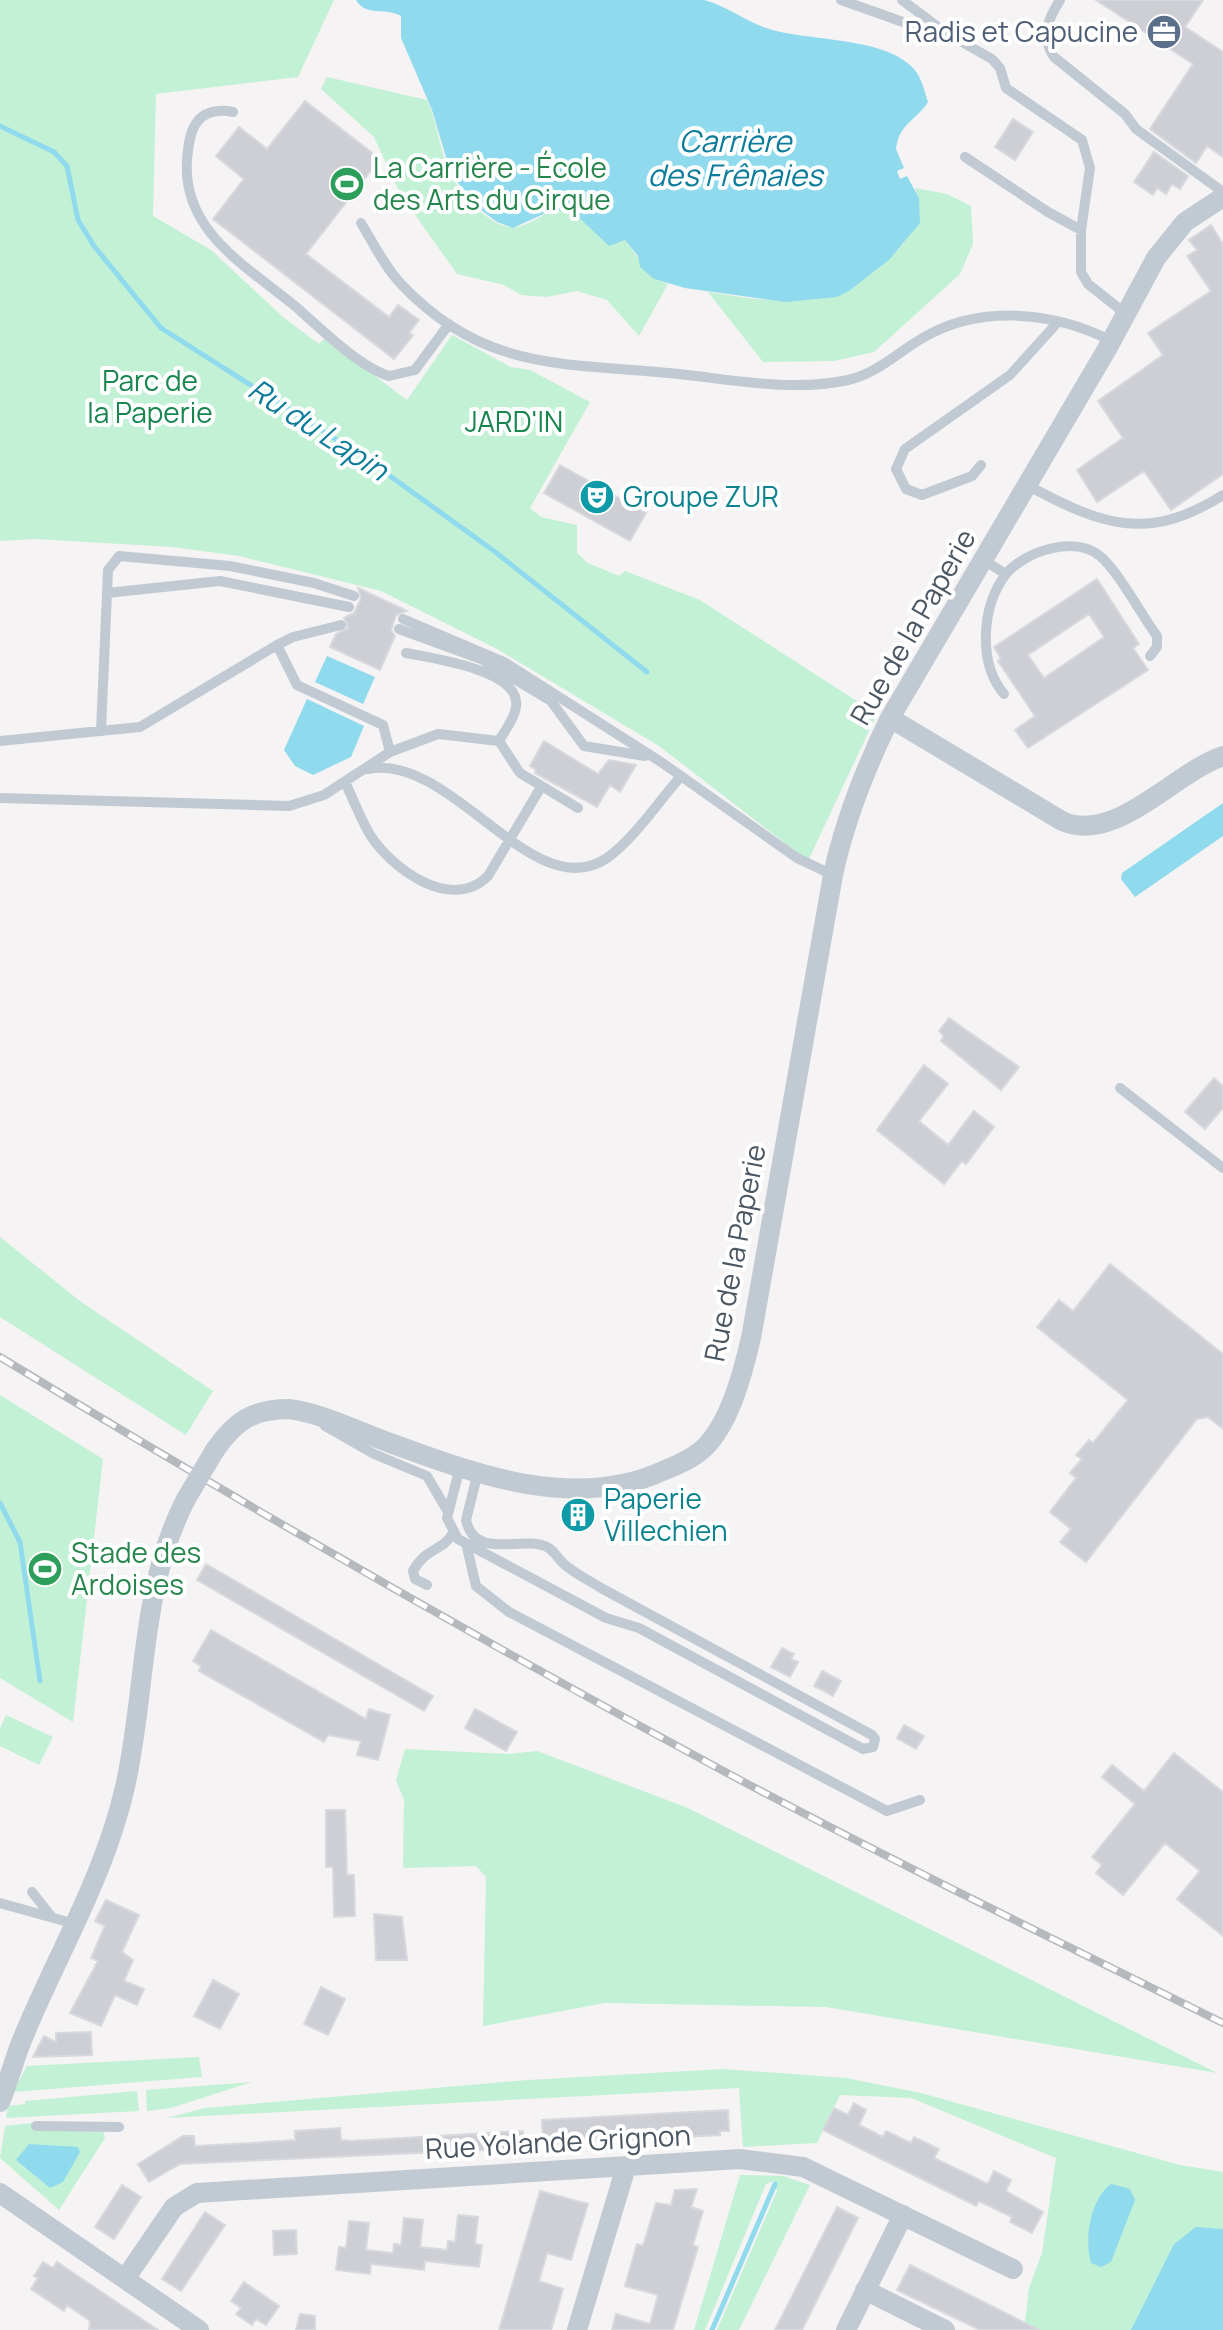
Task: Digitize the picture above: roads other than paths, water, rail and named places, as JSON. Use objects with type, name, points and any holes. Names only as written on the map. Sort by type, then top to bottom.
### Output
[{"type":"street","name":"Rue de la Paperie","points":[[0,2102],[20,2044],[106,1853],[125,1789],[155,1581],[173,1524],[215,1450],[243,1417],[268,1410],[299,1410],[470,1468],[555,1489],[613,1488],[676,1466],[705,1447],[716,1432],[736,1386],[754,1325],[833,875],[853,802],[890,718],[1112,341],[1156,258],[1185,222],[1223,194]]},
{"type":"street","points":[[890,718],[1062,821],[1081,828],[1109,823],[1204,763],[1223,756]]},
{"type":"street","name":"Rue Yolande Grignon","points":[[125,2279],[174,2207],[197,2193],[740,2159],[782,2162],[831,2178],[1013,2269]]},
{"type":"street","points":[[577,2330],[626,2167]]},
{"type":"street","points":[[0,2193],[199,2330]]},
{"type":"street","points":[[846,2330],[903,2215]]},
{"type":"street","points":[[865,2290],[945,2330]]},
{"type":"lane","points":[[841,0],[931,35],[962,42]]},
{"type":"lane","points":[[902,0],[992,59],[1000,68],[1006,88],[1082,140],[1090,168],[1081,230],[1081,272],[1088,284],[1126,314]]},
{"type":"lane","points":[[1060,0],[1046,29],[1054,57],[1125,114],[1136,129],[1223,194]]},
{"type":"lane","points":[[233,112],[212,112],[199,120],[190,137],[186,171],[197,213],[227,252],[326,333],[382,374],[396,377],[415,370],[449,324]]},
{"type":"lane","points":[[965,157],[1081,230]]},
{"type":"lane","points":[[361,223],[400,283],[449,324],[509,356],[562,366],[809,385],[852,379],[870,372],[922,338],[962,320],[1000,313],[1084,329],[1112,341]]},
{"type":"lane","points":[[981,465],[972,476],[922,495],[906,489],[896,469],[905,449],[1010,375],[1057,323]]},
{"type":"lane","points":[[1027,485],[1067,507],[1131,524],[1177,520],[1223,495]]},
{"type":"lane","points":[[1004,694],[992,679],[985,655],[993,602],[1006,574],[1016,564],[1059,546],[1082,548],[1101,557],[1157,636],[1157,647],[1150,656]]},
{"type":"lane","points":[[101,731],[110,565],[125,555],[230,566],[354,596]]},
{"type":"lane","points":[[983,560],[1006,574]]},
{"type":"lane","points":[[107,593],[220,581],[349,607]]},
{"type":"lane","points":[[658,760],[628,751],[591,750],[574,734],[551,701],[481,659],[401,624],[484,651],[658,760],[797,858],[833,875]]},
{"type":"lane","points":[[0,741],[140,727],[277,645],[293,637],[341,625]]},
{"type":"lane","points":[[277,645],[297,685],[383,725],[390,752]]},
{"type":"lane","points":[[406,653],[479,669],[509,688],[516,697],[516,708],[499,741]]},
{"type":"lane","points":[[574,734],[589,718]]},
{"type":"lane","points":[[0,798],[289,806],[324,795],[390,752],[438,734],[499,741]]},
{"type":"lane","points":[[499,741],[520,773],[578,808]]},
{"type":"lane","points":[[367,769],[390,767],[413,773],[546,863],[566,869],[587,867],[614,852],[681,776]]},
{"type":"lane","points":[[345,782],[370,835],[401,870],[441,888],[459,891],[482,882],[541,787]]},
{"type":"lane","points":[[1120,1088],[1223,1168]]},
{"type":"lane","points":[[299,1410],[374,1454],[427,1476],[448,1512],[453,1533],[466,1543],[606,1618],[639,1628],[863,1749],[868,1750],[875,1745],[872,1735],[601,1588],[571,1569],[548,1547],[538,1544],[505,1547],[476,1537],[466,1520],[470,1468]]},
{"type":"lane","points":[[448,1512],[470,1468]]},
{"type":"lane","points":[[427,1585],[415,1579],[413,1571],[422,1556],[443,1545],[453,1533]]},
{"type":"lane","points":[[466,1543],[476,1586],[509,1612],[887,1811],[920,1800]]},
{"type":"lane","points":[[32,1892],[53,1918]]},
{"type":"lane","points":[[0,1903],[75,1924]]},
{"type":"lane","points":[[36,2126],[119,2127]]},
{"type":"water","name":"Carrière des Frênaies","points":[[356,0],[704,0],[766,28],[883,50],[913,68],[921,80],[928,102],[905,127],[896,149],[904,168],[897,171],[900,179],[907,176],[919,198],[920,223],[889,260],[849,291],[837,297],[786,302],[685,288],[654,279],[640,267],[638,256],[625,240],[609,246],[572,211],[552,210],[513,228],[497,222],[477,207],[451,174],[432,110],[401,38],[401,16],[365,8]]},
{"type":"water","points":[[327,656],[375,677],[363,704],[315,682]]},
{"type":"water","points":[[307,699],[364,726],[351,757],[313,775],[295,766],[284,750]]},
{"type":"water","points":[[1223,803],[1223,836],[1135,897],[1121,879],[1122,873]]},
{"type":"water","points":[[29,2144],[78,2147],[80,2152],[63,2182],[50,2188],[16,2160]]},
{"type":"water","points":[[1111,2184],[1130,2189],[1135,2200],[1111,2262],[1101,2267],[1091,2263],[1088,2243],[1090,2220],[1098,2200]]},
{"type":"water","points":[[1196,2227],[1223,2229],[1223,2330],[1131,2330],[1174,2244]]},
{"type":"waterway","name":"Ru du Lapin","points":[[0,126],[54,152],[67,166],[78,220],[94,246],[161,328],[365,458],[494,551],[647,672]]},
{"type":"waterway","points":[[0,1503],[20,1542],[40,1681]]},
{"type":"waterway","points":[[712,2330],[775,2184]]},
{"type":"railway","points":[[0,1357],[183,1467],[554,1679],[861,1843],[1223,2023]]},
{"type":"place","name":"Radis et Capucine","points":[[1164,32]]},
{"type":"place","name":"La Carrière - École des Arts du Cirque","points":[[347,184]]},
{"type":"place","name":"Groupe ZUR","points":[[597,497]]},
{"type":"place","name":"Paperie Villechien","points":[[578,1515]]},
{"type":"place","name":"Stade des Ardoises","points":[[45,1569]]},
{"type":"park label","name":"Parc de la Paperie","points":[[150,397]]},
{"type":"park label","name":"JARD'IN","points":[[514,422]]}]
